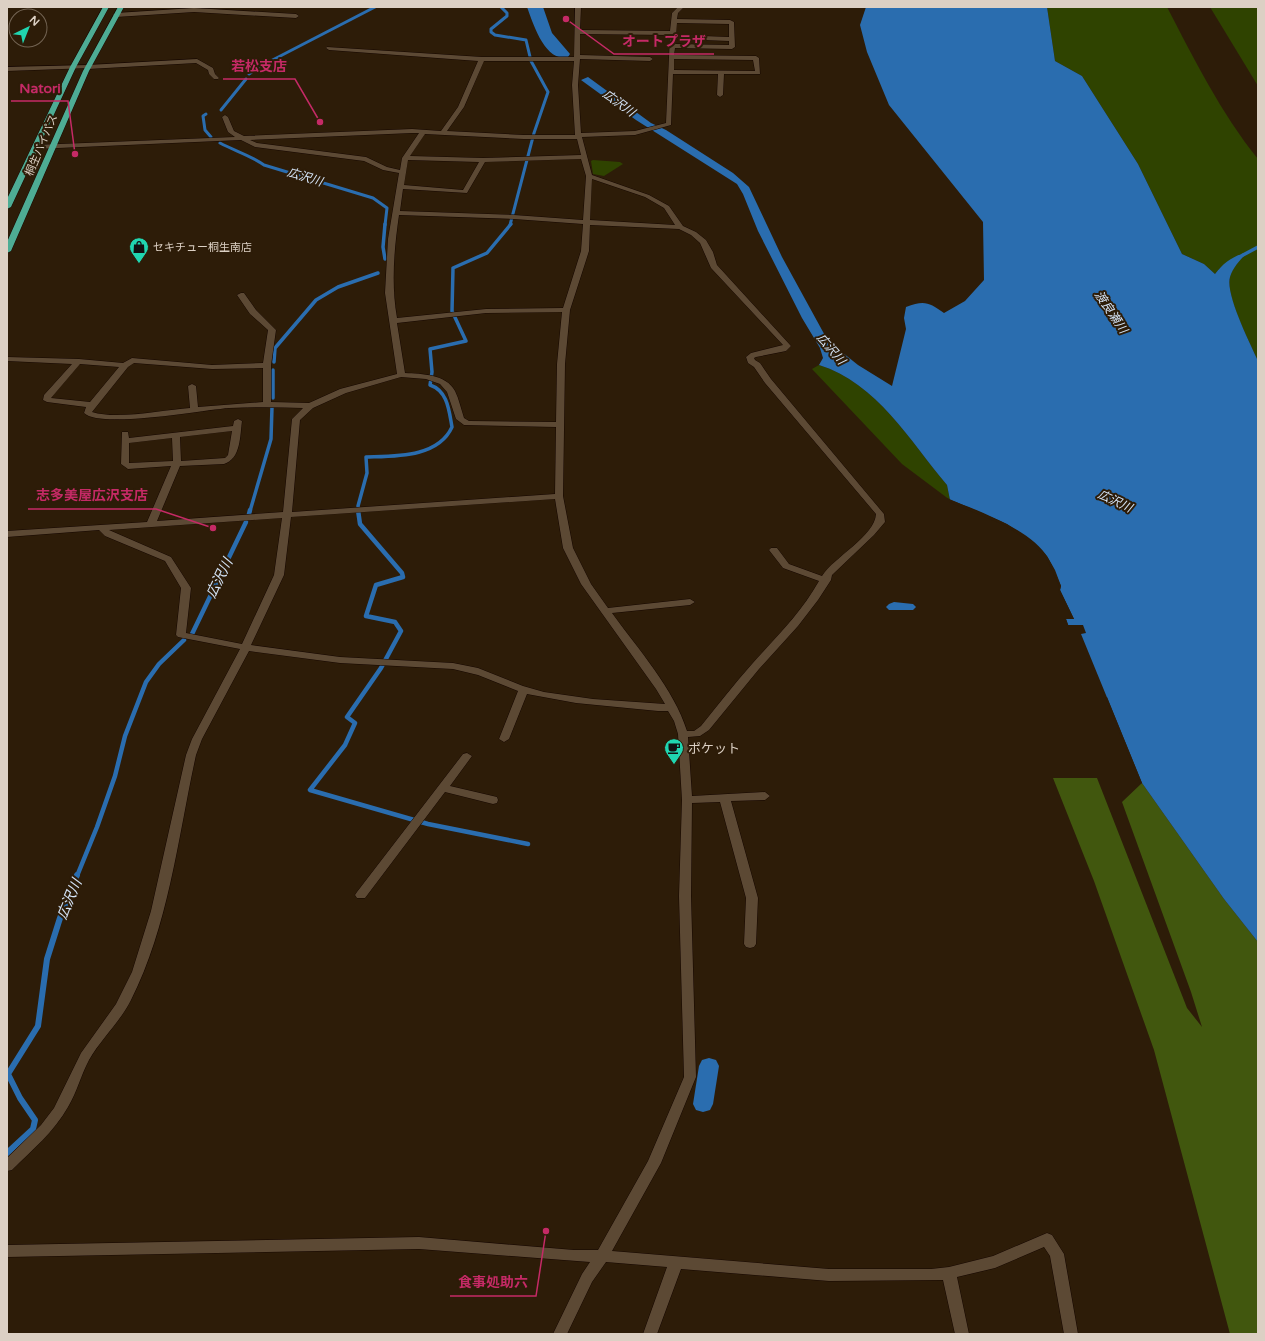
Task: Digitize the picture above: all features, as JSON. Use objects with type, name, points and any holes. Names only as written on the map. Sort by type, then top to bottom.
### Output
[{"type":"highway","name":"桐生バイパス","points":[[7,207],[73,67],[106,7]]},
{"type":"highway","name":"桐生バイパス","points":[[7,251],[88,66],[120,7]]},
{"type":"street","points":[[560,1334],[587,1278],[602,1256],[654,1163],[690,1077],[685,896],[687,800],[683,734],[672,707],[661,688],[586,584],[568,548],[559,496],[559,425],[566,310],[585,251],[589,176],[578,136],[575,85],[578,7]]},
{"type":"street","points":[[35,147],[424,131],[524,137],[635,133],[650,130],[668,125],[674,21],[675,14],[681,7]]},
{"type":"street","points":[[116,15],[195,9],[296,16]]},
{"type":"street","points":[[672,46],[732,47],[732,23],[730,22],[674,21]]},
{"type":"street","points":[[578,32],[673,35],[732,39]]},
{"type":"street","points":[[329,48],[482,59],[650,59]]},
{"type":"street","points":[[637,58],[638,50]]},
{"type":"street","points":[[670,75],[721,76],[756,74],[757,58],[671,57]]},
{"type":"street","points":[[443,132],[461,107],[482,59]]},
{"type":"street","points":[[7,68],[73,67],[197,61],[211,69],[212,74],[216,78]]},
{"type":"street","points":[[720,95],[721,76]]},
{"type":"street","points":[[225,117],[228,129],[250,143],[267,148],[366,159],[385,169],[402,172]]},
{"type":"street","points":[[401,375],[389,293],[392,239],[405,158],[424,131]]},
{"type":"street","points":[[405,158],[484,160],[584,157]]},
{"type":"street","points":[[400,187],[465,192],[484,160]]},
{"type":"street","points":[[589,176],[597,177],[646,196],[667,206],[680,227]]},
{"type":"street","points":[[395,213],[514,217],[680,227],[692,231],[711,251],[714,266],[787,346],[783,349],[754,355],[750,357],[751,361],[757,365],[768,381],[880,514],[880,522],[871,533],[834,568],[795,624],[755,666],[705,728],[696,734],[683,734]]},
{"type":"street","points":[[241,295],[253,312],[272,330],[266,364],[267,404]]},
{"type":"street","points":[[392,321],[492,311],[566,310]]},
{"type":"street","points":[[7,359],[79,361],[125,365]]},
{"type":"street","points":[[266,364],[212,367],[132,360],[125,365],[88,413],[97,416],[126,417],[194,409],[267,404],[310,406]]},
{"type":"street","points":[[79,361],[47,397],[47,400],[93,405]]},
{"type":"street","points":[[7,1166],[52,1120],[63,1104],[80,1063],[90,1047],[118,1012],[133,982],[149,937],[162,889],[191,755],[197,739],[245,648],[279,575],[287,515],[296,419],[310,406],[343,391],[401,375],[427,377],[444,382],[452,391],[460,419],[467,423],[559,425]]},
{"type":"street","points":[[192,386],[194,409]]},
{"type":"street","points":[[238,425],[232,455],[228,460],[128,466],[125,464],[126,437],[176,435],[238,425]]},
{"type":"street","points":[[151,524],[177,462],[176,435]]},
{"type":"street","points":[[7,534],[559,496]]},
{"type":"street","points":[[102,528],[108,534],[168,559],[186,588],[181,635],[245,648],[362,662],[432,664],[466,668],[524,689],[556,697],[658,708],[672,707]]},
{"type":"street","points":[[774,550],[786,566],[826,580]]},
{"type":"street","points":[[605,611],[690,602]]},
{"type":"street","points":[[504,739],[524,689]]},
{"type":"street","points":[[361,895],[467,756]]},
{"type":"street","points":[[443,788],[493,800]]},
{"type":"street","points":[[687,800],[765,796]]},
{"type":"street","points":[[725,799],[752,898],[750,944]]},
{"type":"street","points":[[7,1251],[419,1243],[574,1256],[602,1256],[829,1275],[898,1276],[949,1273],[995,1262],[1046,1239],[1057,1254],[1071,1334]]},
{"type":"street","points":[[650,1334],[676,1263]]},
{"type":"street","points":[[949,1273],[962,1334]]},
{"type":"green space","points":[[1047,7],[1167,7],[1220,104],[1258,159],[1258,361],[1239,319],[1229,285],[1233,270],[1247,252],[1221,267],[1215,274],[1204,264],[1182,254],[1138,164],[1082,76],[1055,61]]},
{"type":"green space","points":[[1210,7],[1258,7],[1258,86]]},
{"type":"green space","points":[[591,161],[620,162],[623,164],[604,176],[593,174]]},
{"type":"green space","points":[[819,365],[840,374],[858,385],[891,415],[947,485],[950,500],[902,464],[812,369]]},
{"type":"green space","points":[[1053,778],[1097,778],[1187,1008],[1202,1027],[1191,992],[1122,802],[1142,783],[1224,899],[1258,942],[1258,1334],[1230,1334],[1154,1050],[1094,881]]},
{"type":"water","name":"渡良瀬川","points":[[866,7],[1047,7],[1055,61],[1082,76],[1138,164],[1182,254],[1204,264],[1215,274],[1229,260],[1248,252],[1233,270],[1229,285],[1239,319],[1258,361],[1258,942],[1224,899],[1142,783],[1081,634],[1086,633],[1083,625],[1068,625],[1066,619],[1074,619],[1060,590],[1061,586],[1053,568],[1041,548],[1018,530],[975,509],[950,500],[947,485],[891,415],[858,385],[840,374],[819,365],[823,358],[820,348],[802,318],[758,231],[743,194],[737,184],[636,120],[581,80],[588,77],[651,123],[666,130],[733,173],[749,187],[782,257],[828,341],[858,365],[892,386],[906,329],[904,318],[906,307],[917,303],[926,303],[934,306],[944,313],[965,301],[984,280],[983,222],[889,105],[867,52],[860,25]]},
{"type":"pier","points":[[947,498],[1007,524],[1032,541],[1047,556],[1055,570],[1061,586],[1060,590],[1074,619],[1066,619],[1069,627],[1064,619],[1071,617],[1058,591],[1059,586],[1046,558],[1031,543],[1006,526],[949,502]]},
{"type":"pier","points":[[1105,697],[1107,697],[1142,783],[1140,784]]},
{"type":"waterway","points":[[249,74],[259,67],[375,7]]},
{"type":"waterway","points":[[501,7],[507,13],[507,16],[491,29],[491,32],[495,35],[526,40],[531,61],[548,92],[534,133],[510,225]]},
{"type":"waterway","name":"広沢川","points":[[535,7],[544,34],[562,54]]},
{"type":"waterway","name":"広沢川","points":[[221,110],[246,79]]},
{"type":"waterway","name":"広沢川","points":[[206,114],[203,116],[205,130],[211,137]]},
{"type":"waterway","name":"広沢川","points":[[220,143],[253,158],[264,165],[373,198],[387,208],[385,225]]},
{"type":"waterway","name":"広沢川","points":[[385,224],[383,247],[385,259]]},
{"type":"waterway","points":[[359,511],[358,506],[367,473],[366,457],[402,455],[426,450],[437,445],[452,427],[447,402],[441,392],[430,385],[432,372],[430,349],[466,341],[452,311],[453,268],[487,253],[511,224]]},
{"type":"waterway","points":[[1243,255],[1258,247]]},
{"type":"waterway","name":"広沢川","points":[[274,362],[275,348],[316,300],[338,287],[378,273]]},
{"type":"waterway","name":"広沢川","points":[[273,370],[273,398]]},
{"type":"waterway","name":"広沢川","points":[[250,511],[271,439],[272,407]]},
{"type":"waterway","name":"広沢川","points":[[249,514],[250,510]]},
{"type":"waterway","points":[[358,510],[360,524],[402,573],[403,577],[376,585],[366,616],[395,622],[401,631],[381,668],[347,717],[355,723],[345,745],[310,790],[428,824],[528,844]]},
{"type":"waterway","name":"広沢川","points":[[192,634],[246,522]]},
{"type":"waterway","points":[[894,607],[908,607]]},
{"type":"waterway","name":"広沢川","points":[[77,876],[97,827],[115,776],[125,736],[146,682],[159,664],[184,640]]},
{"type":"waterway","name":"広沢川","points":[[7,1153],[33,1129],[35,1120],[20,1098],[8,1074],[38,1026],[47,959],[60,918],[77,875]]},
{"type":"waterway","points":[[703,1104],[709,1066]]},
{"type":"place","name":"オートプラザ","points":[[566,19]]},
{"type":"place","name":"若松支店","points":[[320,122]]},
{"type":"place","name":"Natori","points":[[75,154]]},
{"type":"place","name":"セキチュー桐生南店","points":[[139,264]]},
{"type":"place","name":"志多美屋広沢支店","points":[[213,528]]},
{"type":"place","name":"ポケット","points":[[674,765]]},
{"type":"place","name":"食事処助六","points":[[546,1231]]}]
